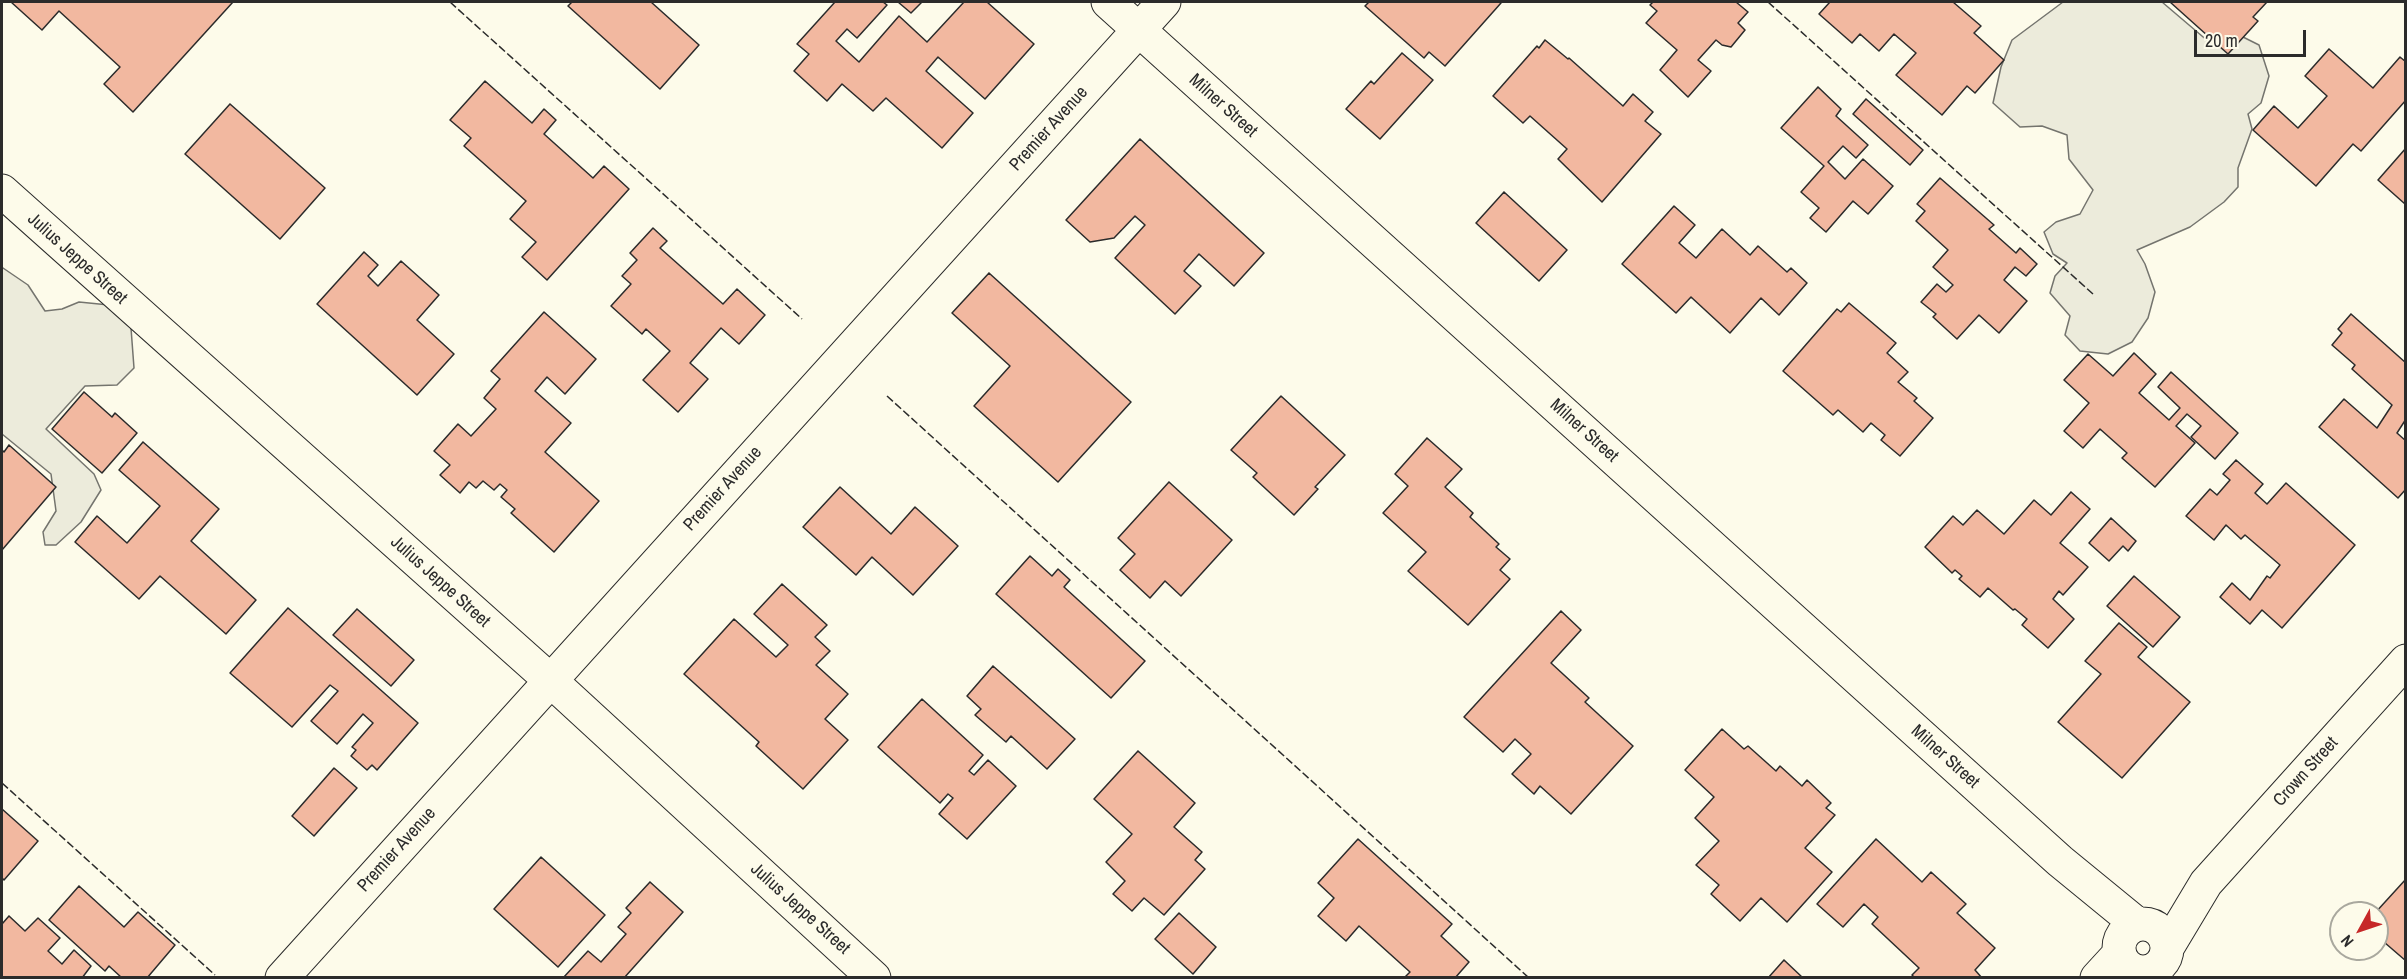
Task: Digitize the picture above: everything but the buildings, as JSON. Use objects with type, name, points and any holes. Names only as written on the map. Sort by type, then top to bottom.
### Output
[{"type":"street","name":"Milner Street","points":[[1108,2],[2060,861],[2149,956]]},
{"type":"street","name":"Premier Avenue","points":[[282,978],[1164,2]]},
{"type":"street","name":"Julius Jeppe Street","points":[[2,191],[550,680],[874,978]]},
{"type":"street","name":"Crown Street","points":[[2097,978],[2149,956],[2206,883],[2406,661]]},
{"type":"shaded area","points":[[2063,2],[2162,2],[2209,42],[2239,35],[2259,45],[2269,76],[2261,103],[2248,114],[2252,129],[2238,168],[2238,187],[2224,202],[2190,227],[2137,250],[2145,264],[2155,292],[2148,318],[2132,342],[2108,354],[2080,351],[2065,335],[2070,316],[2050,293],[2055,276],[2067,263],[2053,254],[2044,232],[2056,222],[2080,214],[2093,190],[2069,159],[2067,135],[2042,126],[2020,127],[1993,103],[2001,67],[2012,40]]},
{"type":"shaded area","points":[[3,268],[28,285],[45,311],[62,309],[79,302],[109,305],[131,328],[134,368],[117,385],[85,386],[46,429],[94,474],[101,490],[81,522],[56,545],[45,545],[43,532],[56,511],[51,474],[2,434]]},
{"type":"fence","points":[[450,2],[802,319]]},
{"type":"fence","points":[[1768,2],[2093,294]]},
{"type":"fence","points":[[887,396],[1529,978]]},
{"type":"fence","points":[[2,783],[215,975]]}]
